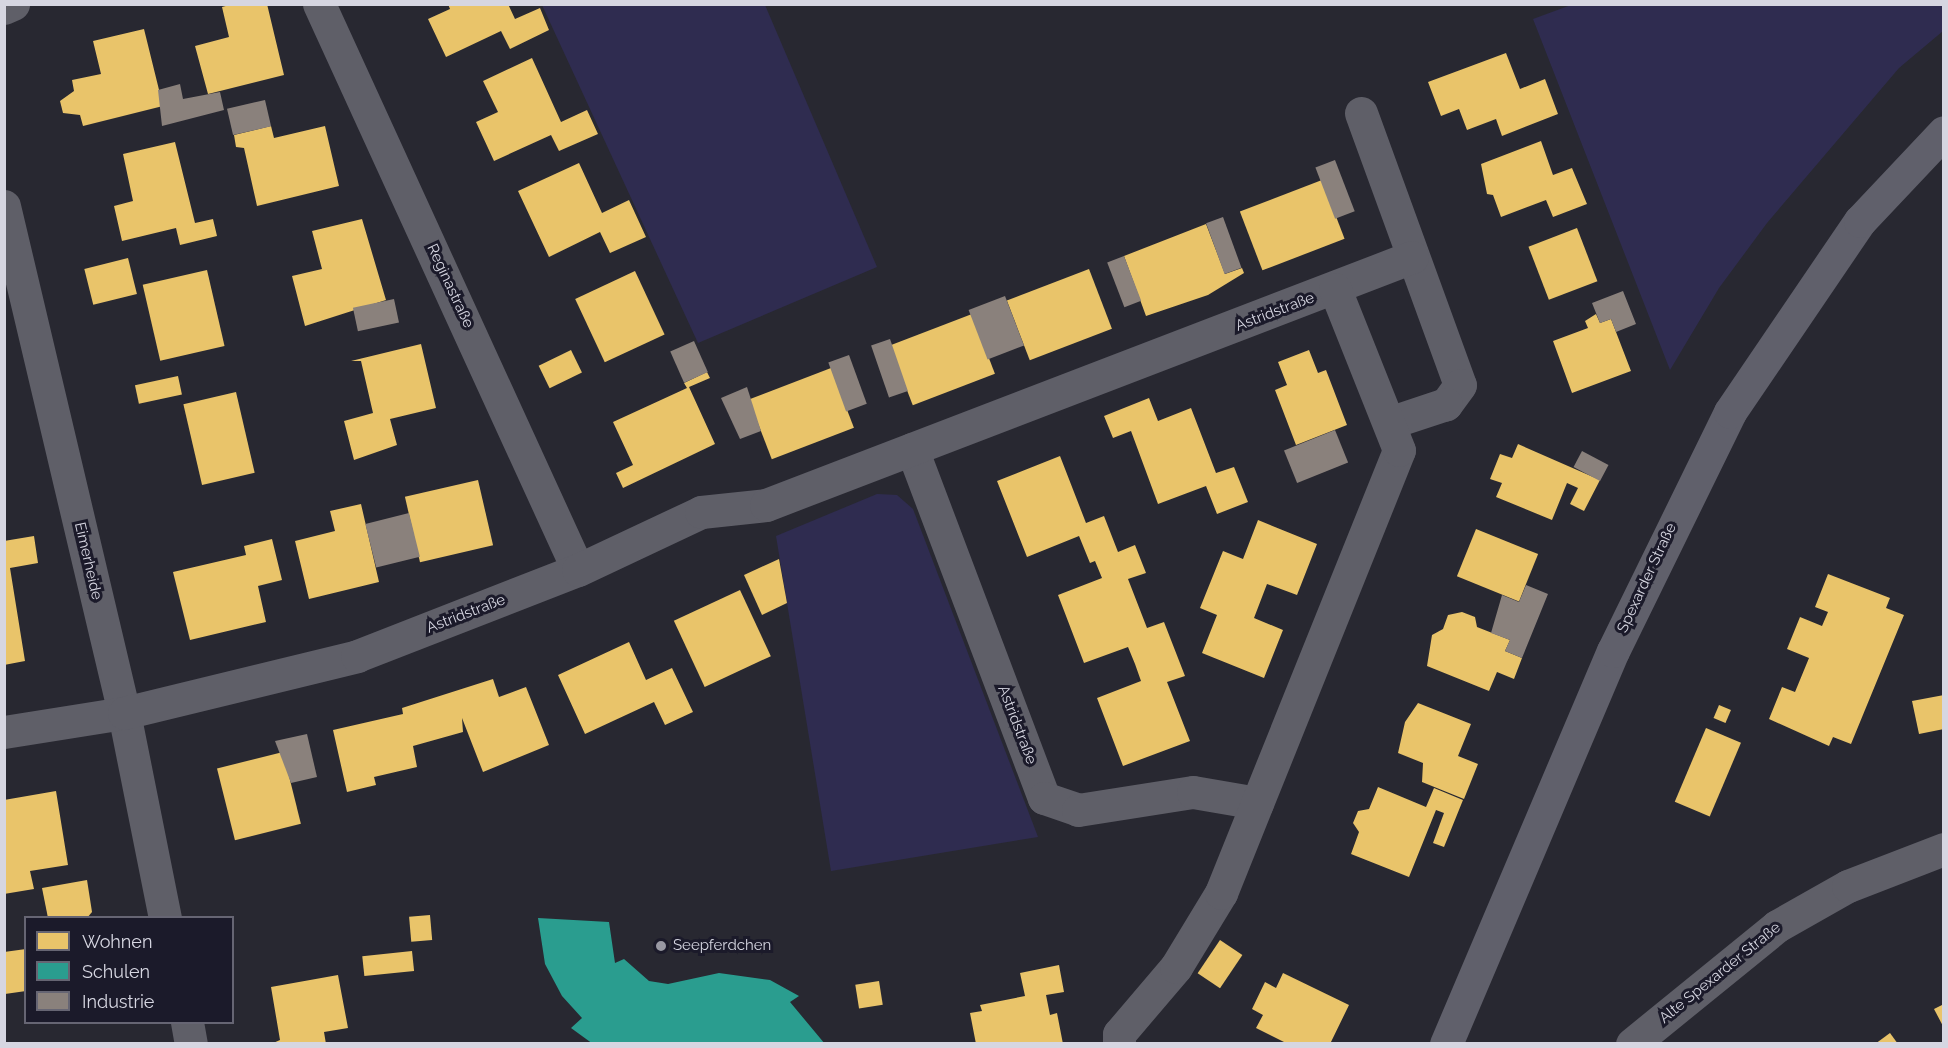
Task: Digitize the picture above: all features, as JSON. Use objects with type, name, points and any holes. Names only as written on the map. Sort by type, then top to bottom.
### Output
[{"type":"main road","name":"Spexarder Straße","points":[[1446,1044],[1613,651],[1730,412],[1860,220],[1933,150],[1944,132]]},
{"type":"street","points":[[4,8],[13,4]]},
{"type":"street","name":"Reginastraße","points":[[319,4],[578,570]]},
{"type":"street","points":[[1361,112],[1460,385],[1446,404],[1389,423]]},
{"type":"street","name":"Eimerheide","points":[[4,206],[124,713],[165,916]]},
{"type":"street","name":"Astridstraße","points":[[4,732],[124,713],[357,656],[578,570],[700,512],[766,505],[1335,289],[1412,257]]},
{"type":"street","name":"Astridstraße","points":[[1119,1039],[1176,967],[1221,893],[1399,450],[1335,289]]},
{"type":"street","name":"Astridstraße","points":[[912,449],[1044,798],[1078,810],[1193,792],[1257,803]]},
{"type":"street","name":"Alte Spexarder Straße","points":[[1632,1044],[1777,926],[1848,886],[1944,849]]},
{"type":"street","points":[[187,1024],[191,1044]]},
{"type":"shaded area","points":[[542,5],[765,5],[877,267],[698,343]]},
{"type":"shaded area","points":[[1571,5],[1943,5],[1943,31],[1899,68],[1767,223],[1719,288],[1670,370],[1533,19]]},
{"type":"shaded area","points":[[877,494],[897,495],[913,509],[1038,837],[831,871],[776,536]]},
{"type":"building: Wohnen","points":[[233,4],[267,4],[284,75],[208,94],[195,46],[229,37],[222,7]]},
{"type":"building: Wohnen","points":[[448,4],[508,4],[515,19],[540,8],[549,30],[510,49],[501,31],[446,57],[428,19],[450,9]]},
{"type":"building: Wohnen","points":[[144,29],[163,106],[83,126],[80,115],[63,113],[60,101],[74,91],[72,80],[101,74],[93,41]]},
{"type":"building: Wohnen","points":[[1506,53],[1520,89],[1545,79],[1558,114],[1502,136],[1496,119],[1467,130],[1459,109],[1441,116],[1428,82]]},
{"type":"building: Wohnen","points":[[532,58],[561,122],[587,110],[598,134],[559,151],[551,135],[494,161],[476,122],[498,112],[483,81]]},
{"type":"building: Wohnen","points":[[271,126],[274,138],[325,126],[339,186],[257,206],[244,148],[236,147],[234,135]]},
{"type":"building: Wohnen","points":[[1541,141],[1553,175],[1572,168],[1587,204],[1553,217],[1546,200],[1501,217],[1493,195],[1487,194],[1481,164]]},
{"type":"building: Wohnen","points":[[175,142],[195,223],[213,219],[217,236],[180,245],[176,228],[122,241],[114,206],[133,201],[123,154]]},
{"type":"building: Wohnen","points":[[579,163],[602,213],[629,200],[646,237],[610,253],[600,232],[549,257],[518,191]]},
{"type":"building: Wohnen","points":[[1322,180],[1345,239],[1262,270],[1240,212]]},
{"type":"building: Wohnen","points":[[362,219],[386,300],[305,326],[292,276],[322,269],[312,231]]},
{"type":"building: Wohnen","points":[[1206,224],[1225,274],[1242,268],[1244,273],[1208,295],[1146,316],[1124,256]]},
{"type":"building: Wohnen","points":[[1577,228],[1597,281],[1549,300],[1528,247]]},
{"type":"building: Wohnen","points":[[128,258],[137,294],[93,305],[84,269]]},
{"type":"building: Wohnen","points":[[1089,269],[1112,329],[1030,360],[1007,301]]},
{"type":"building: Wohnen","points":[[207,270],[225,346],[160,361],[143,285]]},
{"type":"building: Wohnen","points":[[635,271],[665,334],[605,362],[575,299]]},
{"type":"building: Wohnen","points":[[972,314],[995,374],[913,405],[890,346]]},
{"type":"building: Wohnen","points":[[1596,314],[1600,323],[1611,319],[1631,371],[1572,393],[1553,341],[1588,328],[1585,321]]},
{"type":"building: Wohnen","points":[[421,344],[436,408],[390,419],[397,445],[354,460],[344,421],[373,413],[361,361],[351,361]]},
{"type":"building: Wohnen","points":[[571,350],[582,372],[550,388],[539,366]]},
{"type":"building: Wohnen","points":[[1309,350],[1318,373],[1326,370],[1347,425],[1296,445],[1275,390],[1287,385],[1278,362]]},
{"type":"building: Wohnen","points":[[831,368],[854,428],[772,459],[749,400]]},
{"type":"building: Wohnen","points":[[707,372],[710,378],[689,387],[715,444],[623,488],[616,473],[633,465],[613,422],[687,388],[684,383]]},
{"type":"building: Wohnen","points":[[178,376],[182,395],[139,404],[135,385]]},
{"type":"building: Wohnen","points":[[236,392],[255,473],[202,485],[183,404]]},
{"type":"building: Wohnen","points":[[1149,398],[1158,421],[1191,408],[1216,473],[1234,467],[1248,502],[1217,514],[1206,486],[1158,504],[1131,431],[1113,438],[1104,416]]},
{"type":"building: Wohnen","points":[[1518,444],[1600,480],[1584,511],[1570,504],[1578,488],[1567,483],[1552,520],[1496,497],[1502,483],[1490,479],[1500,454],[1512,458]]},
{"type":"building: Wohnen","points":[[1060,456],[1086,523],[1104,516],[1118,552],[1135,545],[1146,573],[1128,579],[1147,628],[1164,622],[1185,676],[1167,682],[1190,741],[1123,766],[1097,698],[1141,681],[1135,664],[1128,647],[1084,663],[1058,595],[1102,578],[1095,561],[1090,563],[1079,536],[1027,557],[997,481]]},
{"type":"building: Wohnen","points":[[478,480],[493,545],[420,562],[405,497]]},
{"type":"building: Wohnen","points":[[361,504],[379,582],[309,599],[295,541],[335,531],[330,511]]},
{"type":"building: Wohnen","points":[[1258,520],[1317,544],[1297,595],[1267,584],[1254,618],[1283,630],[1264,678],[1202,653],[1217,615],[1200,608],[1223,551],[1243,559]]},
{"type":"building: Wohnen","points":[[1476,529],[1538,554],[1519,601],[1457,576]]},
{"type":"building: Wohnen","points":[[34,536],[38,563],[10,568],[25,661],[4,665],[4,541]]},
{"type":"building: Wohnen","points":[[272,539],[282,580],[258,586],[266,622],[190,640],[173,572],[246,555],[244,546]]},
{"type":"building: Wohnen","points":[[779,559],[787,603],[762,615],[744,575]]},
{"type":"building: Wohnen","points":[[1828,574],[1890,598],[1886,608],[1904,615],[1851,744],[1833,737],[1829,746],[1769,719],[1782,687],[1795,692],[1809,658],[1787,649],[1800,617],[1822,626],[1828,612],[1815,607]]},
{"type":"building: Wohnen","points":[[740,590],[771,656],[705,687],[674,621]]},
{"type":"building: Wohnen","points":[[1462,612],[1475,617],[1477,627],[1510,640],[1505,651],[1522,658],[1514,679],[1497,672],[1489,691],[1427,666],[1432,635],[1443,629],[1448,615]]},
{"type":"building: Wohnen","points":[[629,642],[646,680],[672,668],[693,712],[665,725],[654,702],[585,734],[558,675]]},
{"type":"building: Wohnen","points":[[493,679],[499,697],[526,687],[549,745],[483,772],[462,718],[463,732],[413,746],[417,767],[374,777],[376,785],[347,792],[333,730],[403,714],[402,708]]},
{"type":"building: Wohnen","points":[[1944,695],[1944,729],[1919,734],[1912,701]]},
{"type":"building: Wohnen","points":[[1418,703],[1471,724],[1458,756],[1478,764],[1464,799],[1422,782],[1423,763],[1398,753],[1405,722]]},
{"type":"building: Wohnen","points":[[1719,705],[1731,710],[1725,723],[1714,718]]},
{"type":"building: Wohnen","points":[[1706,728],[1741,743],[1710,816],[1675,802]]},
{"type":"building: Wohnen","points":[[283,752],[301,824],[235,840],[217,768]]},
{"type":"building: Wohnen","points":[[1378,787],[1426,807],[1434,788],[1463,800],[1444,847],[1433,843],[1444,813],[1436,810],[1409,877],[1351,854],[1359,832],[1353,823],[1358,811],[1369,809]]},
{"type":"building: Wohnen","points":[[56,791],[68,865],[30,871],[34,889],[4,894],[4,800]]},
{"type":"building: Wohnen","points":[[87,880],[92,912],[89,916],[48,916],[42,888]]},
{"type":"building: Wohnen","points":[[430,915],[432,940],[411,942],[409,917]]},
{"type":"building: Wohnen","points":[[1220,940],[1242,955],[1220,988],[1198,973]]},
{"type":"building: Wohnen","points":[[24,949],[24,991],[5,994],[4,952]]},
{"type":"building: Wohnen","points":[[412,951],[414,971],[364,976],[362,956]]},
{"type":"building: Wohnen","points":[[1059,965],[1064,992],[1046,995],[1050,1015],[1057,1013],[1063,1044],[976,1044],[970,1013],[982,1011],[980,1005],[1025,996],[1020,973]]},
{"type":"building: Wohnen","points":[[1283,973],[1349,1005],[1330,1044],[1288,1044],[1256,1028],[1263,1015],[1252,1009],[1265,982],[1276,988]]},
{"type":"building: Wohnen","points":[[338,975],[348,1028],[324,1032],[326,1044],[271,1044],[280,1040],[271,987]]},
{"type":"building: Wohnen","points":[[879,981],[883,1005],[859,1008],[855,985]]},
{"type":"building: Wohnen","points":[[1944,1004],[1944,1028],[1934,1009]]},
{"type":"building: Wohnen","points":[[1890,1033],[1898,1044],[1875,1044]]},
{"type":"building: Schulen","points":[[538,918],[609,922],[615,963],[624,959],[649,981],[668,984],[719,973],[770,980],[799,996],[790,1002],[825,1044],[593,1044],[571,1028],[582,1018],[562,996],[545,964]]},
{"type":"building: Industrie","points":[[180,84],[183,99],[220,92],[224,110],[162,126],[158,90]]},
{"type":"building: Industrie","points":[[265,100],[271,126],[233,135],[227,109]]},
{"type":"building: Industrie","points":[[1335,160],[1355,211],[1335,219],[1315,168]]},
{"type":"building: Industrie","points":[[1223,217],[1241,268],[1225,274],[1206,223]]},
{"type":"building: Industrie","points":[[1124,256],[1141,301],[1124,307],[1107,262]]},
{"type":"building: Industrie","points":[[1623,291],[1636,324],[1616,332],[1611,319],[1600,323],[1592,303]]},
{"type":"building: Industrie","points":[[1005,296],[1024,345],[988,359],[969,310]]},
{"type":"building: Industrie","points":[[394,299],[399,322],[358,331],[353,308]]},
{"type":"building: Industrie","points":[[890,339],[908,391],[889,398],[871,346]]},
{"type":"building: Industrie","points":[[694,341],[708,372],[684,383],[670,352]]},
{"type":"building: Industrie","points":[[849,355],[867,404],[846,411],[828,363]]},
{"type":"building: Industrie","points":[[747,387],[761,431],[740,439],[721,398]]},
{"type":"building: Industrie","points":[[1335,430],[1348,462],[1297,483],[1284,451]]},
{"type":"building: Industrie","points":[[1582,451],[1608,465],[1600,481],[1574,467]]},
{"type":"building: Industrie","points":[[409,513],[420,557],[376,568],[365,524]]},
{"type":"building: Industrie","points":[[1526,585],[1548,594],[1522,658],[1505,651],[1510,640],[1491,633],[1502,595],[1519,602]]},
{"type":"building: Industrie","points":[[307,734],[317,777],[291,783],[275,741]]},
{"type":"place","name":"Seepferdchen","points":[[661,946]]}]
